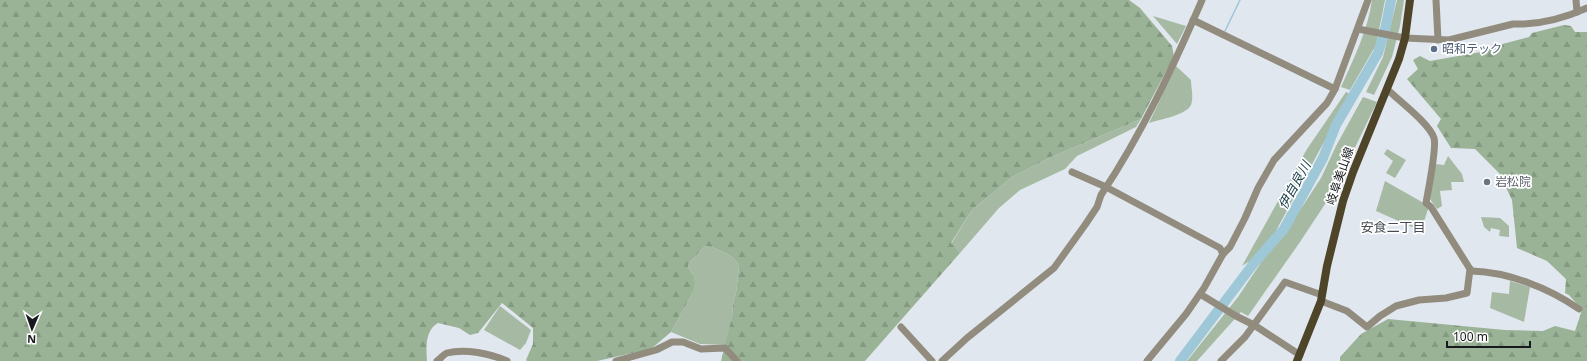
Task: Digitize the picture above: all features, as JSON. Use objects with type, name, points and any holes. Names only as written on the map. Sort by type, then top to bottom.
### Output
[{"type":"main road","name":"岐阜美山線","points":[[1299,358],[1321,298],[1327,266],[1343,201],[1355,167],[1387,89],[1405,38],[1410,0]]},
{"type":"street","points":[[942,361],[967,338],[1054,268],[1085,225],[1097,206],[1101,195],[1143,125],[1202,0]]},
{"type":"street","points":[[1147,361],[1186,314],[1200,294],[1223,254],[1230,247],[1258,188],[1274,160],[1327,103],[1335,90],[1360,30],[1368,0]]},
{"type":"street","points":[[1436,0],[1438,40]]},
{"type":"street","points":[[1576,0],[1577,12]]},
{"type":"street","points":[[1360,30],[1405,38],[1449,40],[1507,26],[1562,17],[1587,8]]},
{"type":"street","points":[[1193,21],[1335,90]]},
{"type":"street","points":[[1387,89],[1428,128],[1434,139],[1434,154],[1426,203],[1431,207],[1470,269],[1472,271],[1485,271],[1512,276],[1567,301],[1579,309]]},
{"type":"street","points":[[1072,172],[1106,187],[1220,248],[1223,254]]},
{"type":"street","points":[[1221,361],[1245,337],[1285,282],[1347,311],[1367,327],[1380,316],[1396,306],[1419,300],[1446,298],[1467,294],[1470,269]]},
{"type":"street","points":[[1200,294],[1254,325],[1299,358]]},
{"type":"street","points":[[901,327],[932,361]]},
{"type":"street","points":[[616,361],[656,350],[672,342],[683,342],[701,349],[725,348],[737,361]]},
{"type":"street","points":[[437,361],[446,353],[467,351],[498,357],[507,361]]},
{"type":"green space","points":[[0,0],[1129,0],[1140,8],[1172,46],[1174,56],[1141,119],[1051,157],[1012,177],[972,210],[951,243],[960,253],[865,361],[721,361],[732,317],[739,267],[735,259],[731,256],[709,246],[705,246],[689,263],[688,267],[693,275],[695,284],[693,292],[671,332],[651,349],[597,361],[527,361],[526,360],[533,344],[533,328],[502,303],[478,333],[470,335],[459,328],[438,323],[434,326],[427,340],[427,361],[0,361]]},
{"type":"green space","points":[[1372,0],[1385,0],[1376,45],[1350,90],[1341,87],[1364,34]]},
{"type":"green space","points":[[1397,0],[1404,0],[1400,26],[1392,57],[1374,95],[1366,92],[1383,57]]},
{"type":"green space","points":[[1153,16],[1186,26],[1177,44]]},
{"type":"green space","points":[[1564,25],[1571,26],[1575,32],[1587,32],[1587,361],[1340,361],[1340,357],[1361,334],[1388,319],[1505,330],[1543,331],[1555,326],[1575,331],[1582,310],[1569,295],[1565,293],[1566,279],[1547,261],[1517,248],[1512,200],[1499,173],[1475,149],[1451,148],[1437,126],[1441,119],[1407,79],[1418,69],[1413,60],[1420,56],[1430,61],[1481,52],[1495,46],[1529,37],[1532,33]]},
{"type":"green space","points":[[1176,66],[1191,80],[1191,105],[1184,112],[1149,123]]},
{"type":"green space","points":[[1346,92],[1350,94],[1271,240],[1253,259],[1242,266],[1307,149]]},
{"type":"green space","points":[[1363,97],[1377,102],[1335,189],[1300,242],[1248,316],[1241,312],[1197,361],[1187,361],[1238,297],[1262,261],[1304,204],[1321,178],[1336,146]]},
{"type":"green space","points":[[1141,119],[1136,127],[1077,156],[1065,169],[1020,190],[999,208],[960,253],[951,244],[972,210],[1012,177],[1051,157]]},
{"type":"green space","points":[[1387,149],[1406,160],[1395,178],[1386,173],[1393,161],[1384,154]]},
{"type":"green space","points":[[1448,156],[1462,174],[1464,182],[1451,182],[1452,190],[1440,191],[1442,206],[1437,209],[1430,199],[1435,164],[1444,165]]},
{"type":"green space","points":[[1385,181],[1429,206],[1421,231],[1376,211]]},
{"type":"green space","points":[[1481,217],[1500,218],[1509,226],[1509,237],[1499,236],[1500,230],[1491,228],[1490,232],[1484,227]]},
{"type":"green space","points":[[705,246],[709,246],[731,256],[735,259],[739,267],[732,317],[726,345],[700,344],[671,332],[693,292],[693,275],[688,267],[689,263]]},
{"type":"green space","points":[[1510,281],[1530,287],[1524,322],[1490,308],[1492,292],[1509,294]]},
{"type":"green space","points":[[500,306],[531,330],[526,343],[520,350],[484,330]]},
{"type":"waterway","points":[[1225,31],[1240,0]]},
{"type":"waterway","name":"伊自良川","points":[[1180,361],[1254,263],[1284,229],[1323,158],[1336,125],[1378,53],[1385,30],[1391,0]]},
{"type":"place","name":"昭和テック","points":[[1434,49]]},
{"type":"place","name":"岩松院","points":[[1487,182]]},
{"type":"district","name":"安食二丁目","points":[[1393,227]]}]
